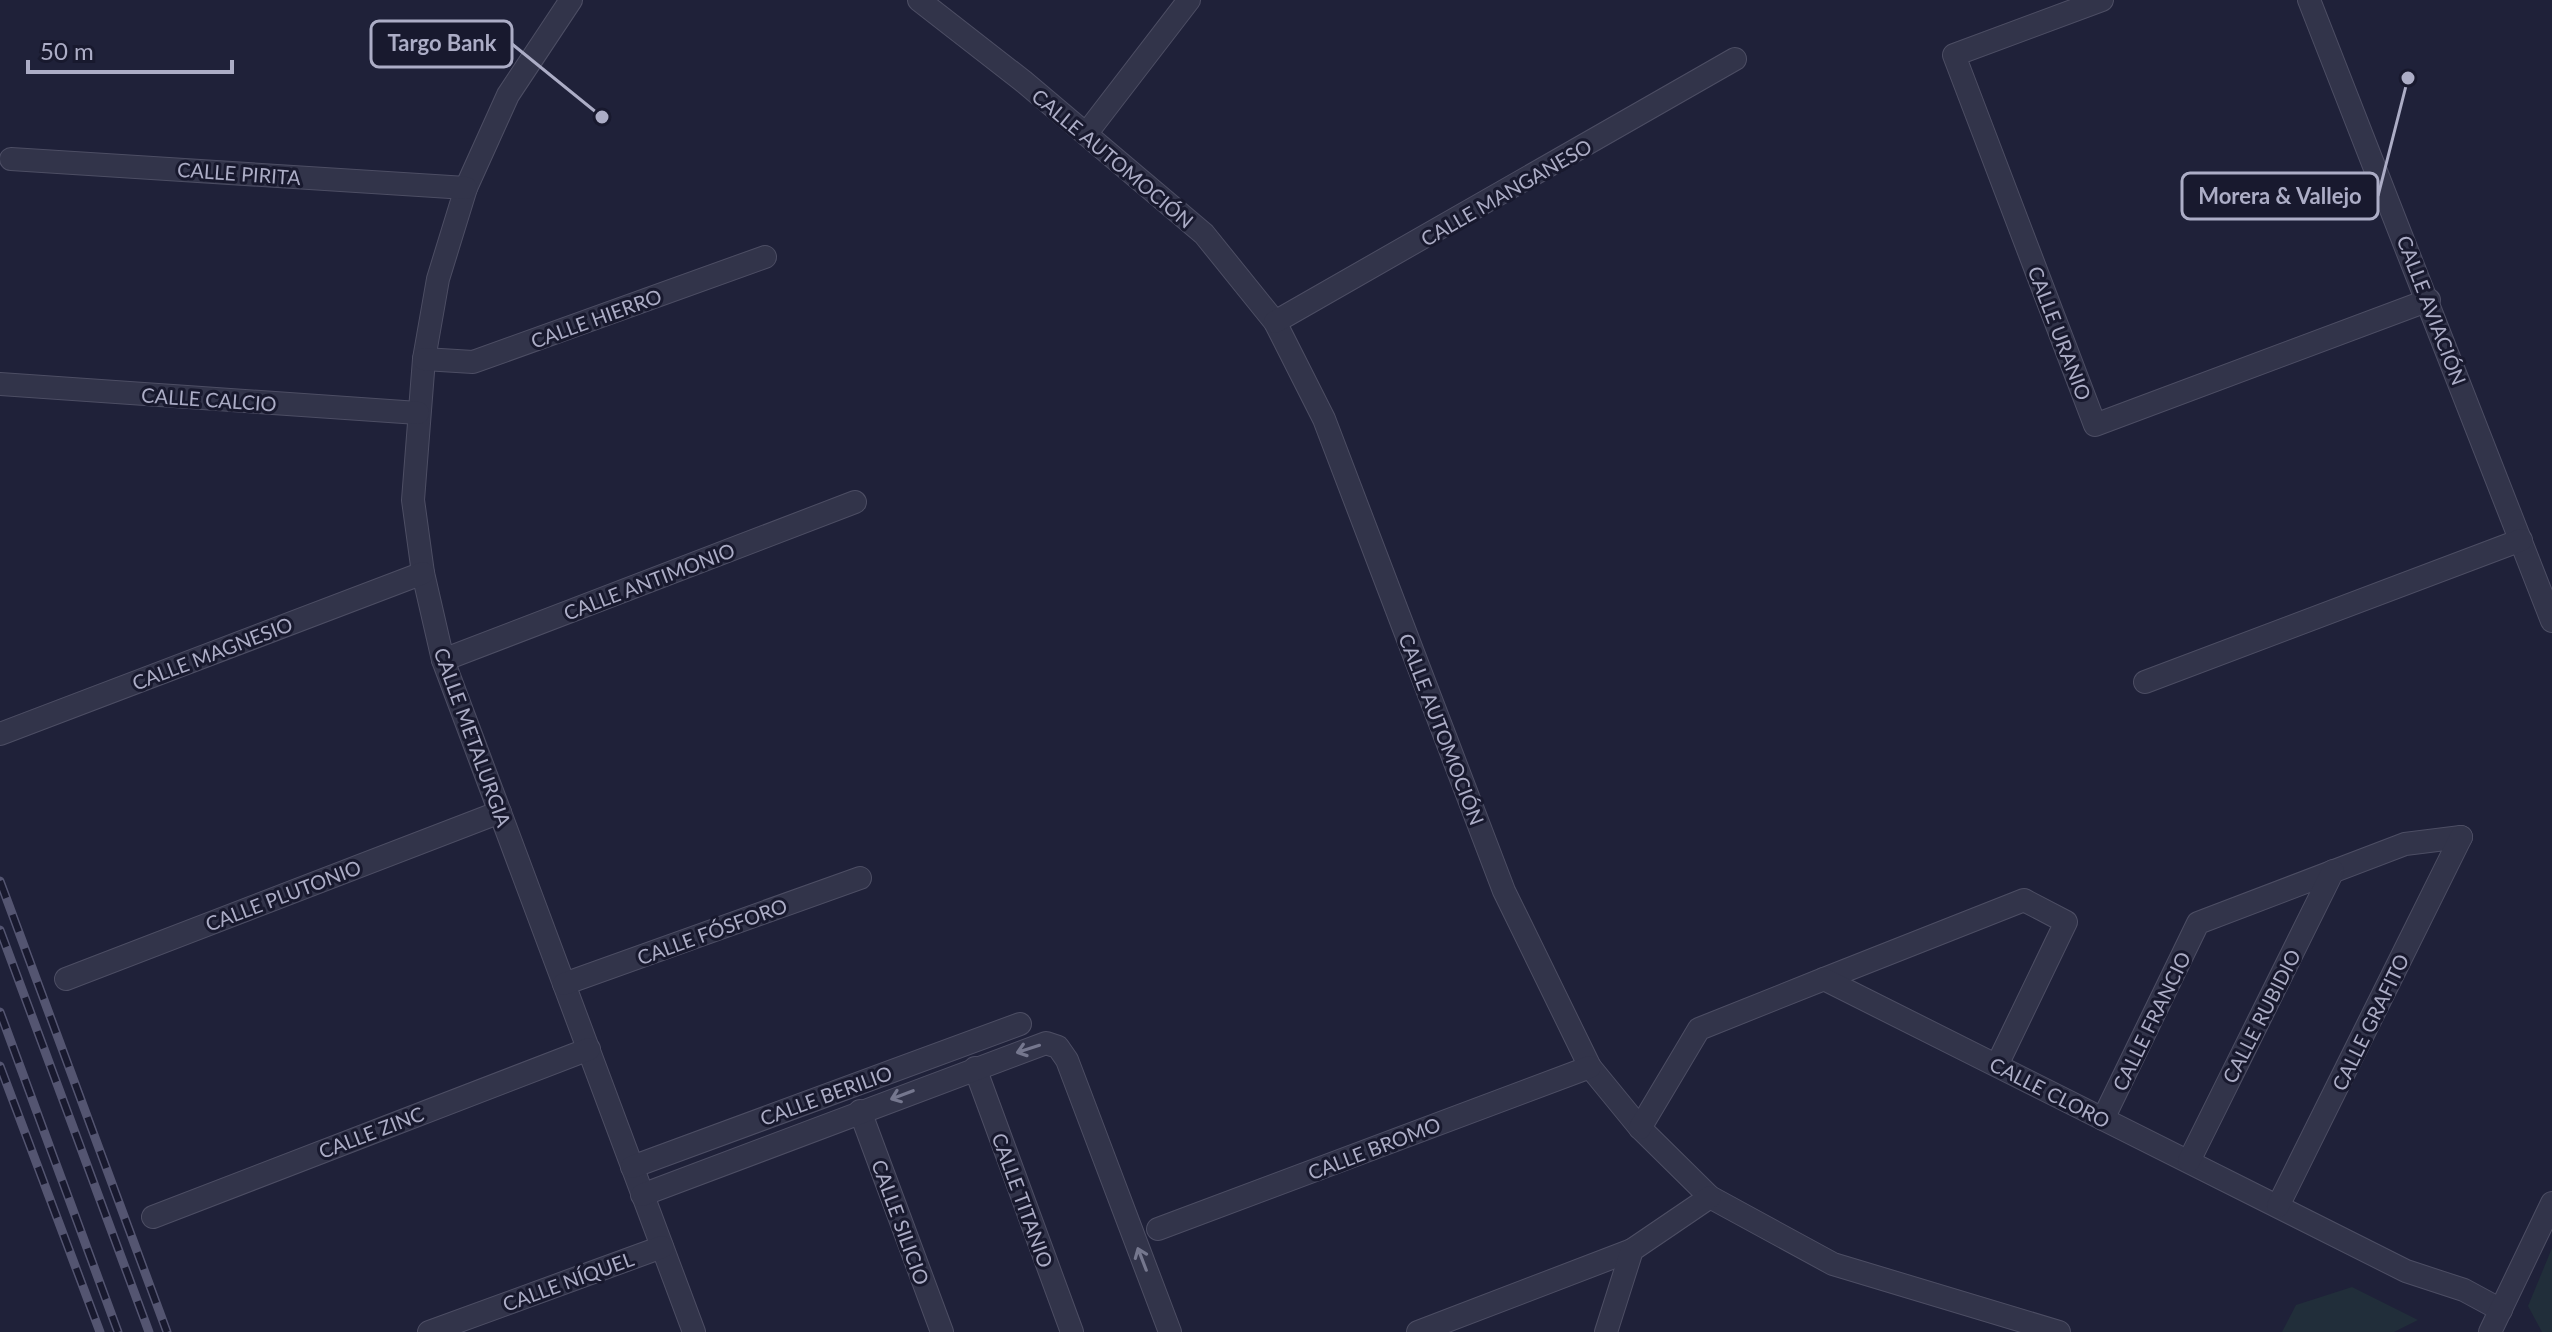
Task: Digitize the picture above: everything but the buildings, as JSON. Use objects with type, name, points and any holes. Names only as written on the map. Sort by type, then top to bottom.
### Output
[{"type":"street","name":"CALLE METALURGIA","points":[[571,0],[508,95],[466,188],[438,279],[424,359],[413,500],[423,573],[443,660],[694,1332]]},
{"type":"street","name":"CALLE AUTOMOCIÓN","points":[[919,0],[1086,134],[1204,234],[1275,322],[1324,419],[1504,891],[1590,1067],[1640,1128],[1710,1197],[1833,1264],[2059,1332]]},
{"type":"street","points":[[1086,134],[1189,0]]},
{"type":"street","name":"CALLE URANIO","points":[[2102,0],[1954,55],[2095,425],[2429,300]]},
{"type":"street","name":"CALLE AVIACIÓN","points":[[2309,0],[2429,300],[2552,621]]},
{"type":"street","name":"CALLE MANGANESO","points":[[1275,322],[1735,59]]},
{"type":"street","name":"CALLE PIRITA","points":[[11,159],[466,188]]},
{"type":"street","name":"CALLE HIERRO","points":[[424,359],[473,362],[765,257]]},
{"type":"street","name":"CALLE CALCIO","points":[[0,384],[418,413]]},
{"type":"street","name":"CALLE ANTIMONIO","points":[[443,660],[855,502]]},
{"type":"street","points":[[2145,682],[2521,540]]},
{"type":"street","name":"CALLE MAGNESIO","points":[[0,734],[423,573]]},
{"type":"street","name":"CALLE PLUTONIO","points":[[66,979],[500,812]]},
{"type":"street","name":"CALLE GRAFITO","points":[[2278,1206],[2461,837],[2405,844],[2333,871]]},
{"type":"street","name":"CALLE FRANCIO","points":[[2103,1119],[2198,923],[2333,871]]},
{"type":"street","name":"CALLE RUBIDIO","points":[[2189,1161],[2333,871]]},
{"type":"street","name":"CALLE FÓSFORO","points":[[564,984],[860,878]]},
{"type":"street","points":[[1640,1128],[1699,1029],[2024,900],[2066,922],[1997,1065]]},
{"type":"street","name":"CALLE CLORO","points":[[1824,979],[2406,1271],[2464,1290],[2501,1310]]},
{"type":"street","name":"CALLE BERILIO","points":[[632,1167],[1020,1024]]},
{"type":"street","points":[[642,1195],[1046,1043],[1058,1047],[1067,1060],[1170,1332]]},
{"type":"street","name":"CALLE ZINC","points":[[153,1217],[589,1049]]},
{"type":"street","name":"CALLE BROMO","points":[[1158,1229],[1590,1067]]},
{"type":"street","name":"CALLE TITANIO","points":[[975,1068],[1072,1332]]},
{"type":"street","name":"CALLE SILICIO","points":[[860,1111],[942,1332]]},
{"type":"street","points":[[1418,1332],[1632,1250],[1710,1197]]},
{"type":"street","points":[[2487,1332],[2501,1310],[2552,1203]]},
{"type":"street","name":"CALLE NÍQUEL","points":[[429,1332],[662,1247]]},
{"type":"street","points":[[1606,1332],[1632,1250]]},
{"type":"street","points":[[2501,1310],[2515,1332]]},
{"type":"shaded area","points":[[2552,1248],[2552,1332],[2542,1332],[2528,1306]]},
{"type":"shaded area","points":[[2352,1287],[2418,1320],[2394,1332],[2282,1332],[2296,1305]]},
{"type":"railway","points":[[0,881],[167,1332]]},
{"type":"railway","points":[[0,930],[149,1332]]},
{"type":"railway","points":[[0,1012],[118,1332]]},
{"type":"railway","points":[[0,1066],[100,1332]]},
{"type":"place","name":"Morera & Vallejo","points":[[2408,78]]},
{"type":"place","name":"Targo Bank","points":[[602,117]]}]
